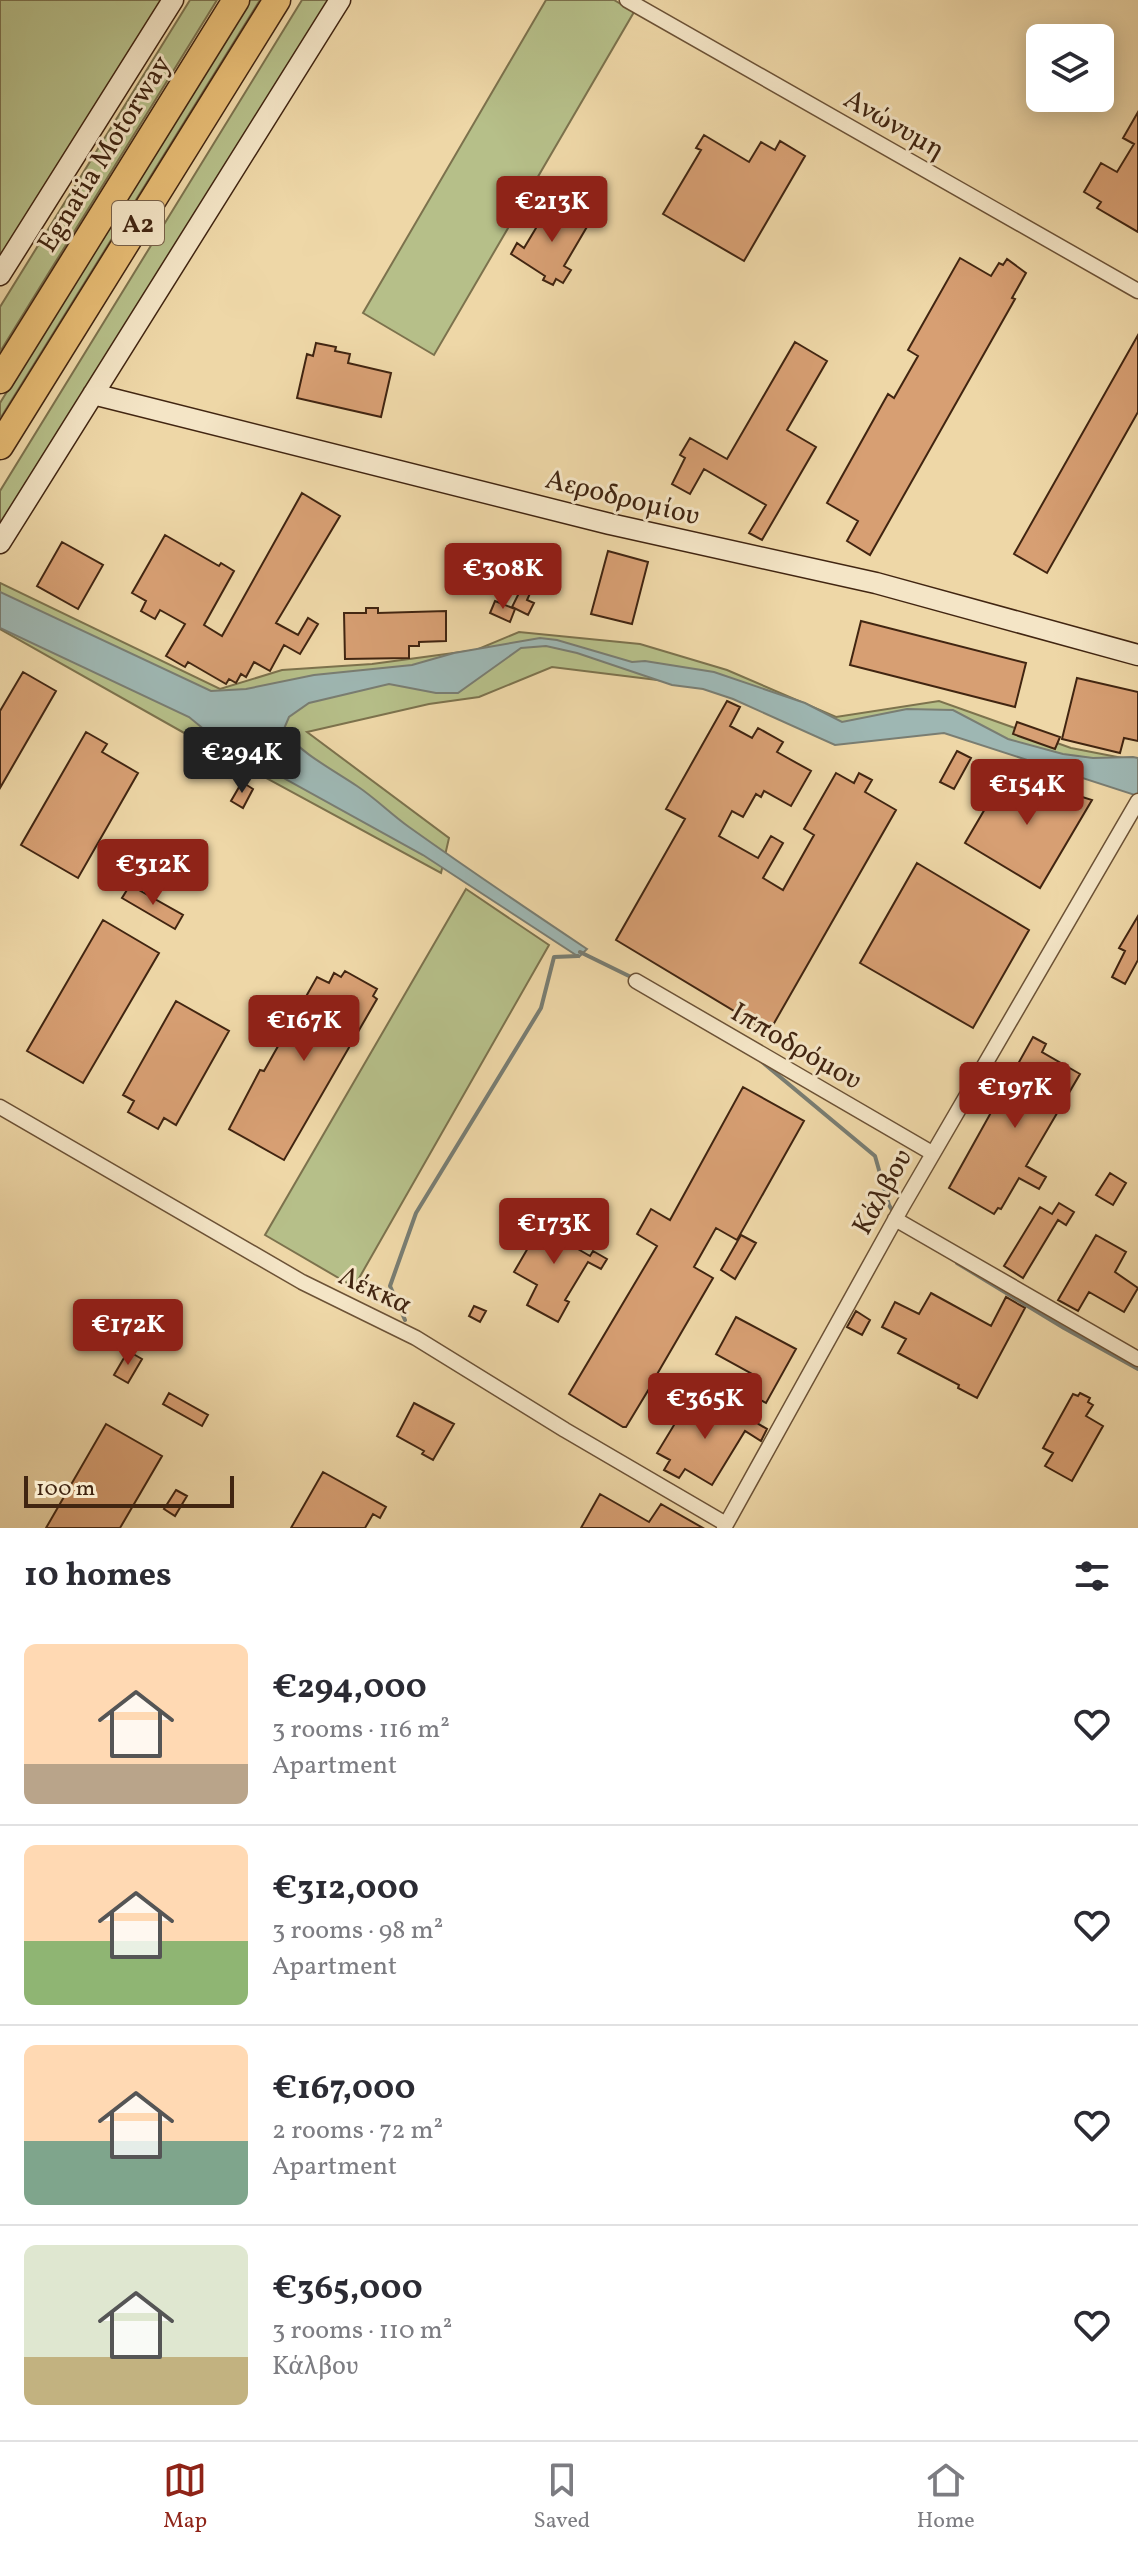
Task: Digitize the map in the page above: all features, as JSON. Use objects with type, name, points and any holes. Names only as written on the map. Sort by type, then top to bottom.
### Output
[{"type":"highway","name":"Egnatia Motorway","points":[[0,380],[236,0]]},
{"type":"highway","name":"Α2","points":[[0,446],[277,0]]},
{"type":"street","points":[[0,275],[173,0]]},
{"type":"street","points":[[0,543],[340,0]]},
{"type":"street","name":"Ανώνυμη","points":[[627,0],[1138,291]]},
{"type":"street","name":"Αεροδρομίου","points":[[93,394],[610,524],[876,583],[1138,655]]},
{"type":"street","name":"Κάλβου","points":[[725,1526],[932,1153],[1138,801]]},
{"type":"street","name":"Ιπποδρόμου","points":[[636,981],[932,1153]]},
{"type":"street","name":"Λέκκα","points":[[0,1107],[302,1282],[416,1338],[725,1526]]},
{"type":"street","points":[[895,1219],[1138,1359]]},
{"type":"green space","points":[[0,0],[168,0],[0,269]]},
{"type":"green space","points":[[190,0],[217,0],[0,352],[0,307]]},
{"type":"green space","points":[[250,0],[260,0],[0,419],[0,403]]},
{"type":"green space","points":[[302,0],[330,0],[0,532],[0,491]]},
{"type":"green space","points":[[546,0],[614,0],[634,12],[434,355],[363,313]]},
{"type":"green space","points":[[0,583],[220,689],[282,670],[372,664],[476,650],[519,632],[640,644],[727,670],[836,717],[939,701],[1071,748],[1138,761],[1138,795],[941,729],[823,739],[714,687],[552,667],[479,697],[429,704],[307,732],[449,838],[441,873],[0,629]]},
{"type":"green space","points":[[466,889],[549,945],[354,1287],[265,1235]]},
{"type":"water","points":[[0,592],[211,691],[246,689],[314,675],[412,665],[454,653],[540,638],[632,662],[645,661],[714,672],[805,703],[842,722],[907,709],[953,710],[1008,739],[1063,754],[1138,758],[1138,796],[944,733],[835,745],[733,699],[703,689],[672,685],[577,653],[546,646],[521,648],[458,693],[436,693],[389,684],[309,703],[289,717],[283,731],[300,747],[431,843],[587,949],[579,957],[423,855],[222,744],[189,717],[0,628]]},
{"type":"building","points":[[1138,112],[1138,232],[1097,208],[1101,202],[1084,192],[1101,163],[1117,172],[1134,144],[1123,138]]},
{"type":"building","points":[[704,135],[749,162],[761,142],[775,150],[780,141],[805,156],[744,261],[663,214],[701,150],[696,148]]},
{"type":"building","points":[[551,203],[588,225],[564,266],[571,270],[563,283],[556,279],[553,285],[543,280],[545,276],[511,254],[517,243],[524,248]]},
{"type":"building","points":[[960,258],[991,276],[999,263],[1003,265],[1007,259],[1026,273],[1012,298],[1015,299],[870,555],[847,541],[858,521],[827,503],[888,394],[894,398],[918,356],[908,350]]},
{"type":"building","points":[[1138,335],[1138,412],[1047,573],[1014,554]]},
{"type":"building","points":[[795,342],[827,361],[787,430],[816,447],[762,540],[749,533],[766,505],[704,469],[690,494],[672,484],[685,458],[680,455],[690,438],[727,459]]},
{"type":"building","points":[[316,343],[350,354],[348,363],[391,373],[381,417],[297,398],[307,354],[313,356]]},
{"type":"building","points":[[302,493],[340,516],[276,623],[298,635],[308,618],[318,624],[300,654],[284,645],[270,671],[254,662],[246,677],[241,674],[236,683],[229,679],[226,684],[188,662],[185,667],[166,656],[185,624],[160,610],[155,619],[141,611],[146,601],[132,593],[165,535],[219,566],[221,563],[234,571],[204,625],[222,636]]},
{"type":"building","points":[[62,542],[103,565],[78,609],[37,586]]},
{"type":"building","points":[[608,551],[648,562],[632,624],[591,614]]},
{"type":"building","points":[[523,585],[532,589],[527,600],[534,603],[528,615],[512,607]]},
{"type":"building","points":[[495,601],[515,609],[510,622],[490,613]]},
{"type":"building","points":[[366,608],[378,608],[378,613],[446,611],[446,641],[419,642],[419,646],[409,646],[409,658],[345,659],[344,613],[366,613]]},
{"type":"building","points":[[861,621],[1026,663],[1015,707],[850,665]]},
{"type":"building","points":[[23,672],[56,691],[0,788],[0,711]]},
{"type":"building","points":[[1077,678],[1138,692],[1138,741],[1124,738],[1120,753],[1062,739]]},
{"type":"building","points":[[727,701],[740,707],[730,726],[752,738],[758,728],[783,742],[777,752],[811,771],[791,806],[764,791],[761,797],[756,794],[743,817],[732,811],[719,836],[758,858],[771,836],[783,843],[763,878],[783,890],[814,835],[804,829],[836,773],[854,783],[859,773],[872,780],[865,792],[896,810],[769,1032],[616,940],[685,819],[666,809]]},
{"type":"building","points":[[1017,722],[1060,737],[1055,749],[1013,734]]},
{"type":"building","points":[[86,732],[107,744],[102,752],[138,773],[78,878],[21,845]]},
{"type":"building","points":[[957,751],[971,758],[954,789],[940,782]]},
{"type":"building","points":[[1006,773],[1092,800],[1040,888],[965,843]]},
{"type":"building","points":[[242,782],[253,789],[243,808],[231,801]]},
{"type":"building","points":[[917,863],[1029,930],[973,1028],[860,963]]},
{"type":"building","points":[[130,885],[183,915],[175,929],[122,898]]},
{"type":"building","points":[[1138,916],[1138,960],[1125,984],[1112,977],[1125,951],[1119,948]]},
{"type":"building","points":[[103,920],[159,953],[83,1083],[27,1051]]},
{"type":"building","points":[[345,971],[377,989],[373,996],[377,999],[284,1160],[229,1129],[260,1070],[264,1071],[317,977],[329,983],[334,973],[341,977]]},
{"type":"building","points":[[176,1001],[229,1031],[176,1125],[164,1118],[158,1129],[128,1112],[134,1101],[123,1095]]},
{"type":"building","points":[[1033,1037],[1046,1044],[1042,1052],[1080,1074],[1026,1166],[1046,1177],[1039,1189],[1019,1178],[1001,1209],[998,1208],[994,1214],[949,1188]]},
{"type":"building","points":[[743,1087],[804,1121],[737,1240],[716,1228],[694,1267],[713,1278],[656,1376],[660,1379],[652,1391],[649,1389],[626,1427],[623,1427],[569,1394],[657,1246],[637,1234],[651,1209],[670,1220]]},
{"type":"building","points":[[1110,1173],[1126,1183],[1113,1205],[1096,1195]]},
{"type":"building","points":[[1059,1203],[1074,1212],[1066,1225],[1058,1220],[1023,1278],[1004,1266],[1040,1207],[1052,1214]]},
{"type":"building","points":[[550,1210],[574,1224],[564,1241],[590,1256],[593,1251],[607,1259],[601,1269],[588,1262],[565,1300],[569,1302],[558,1322],[527,1305],[537,1285],[514,1272]]},
{"type":"building","points":[[741,1235],[756,1243],[735,1279],[721,1270]]},
{"type":"building","points":[[1096,1235],[1126,1252],[1115,1272],[1138,1288],[1124,1312],[1089,1292],[1078,1311],[1058,1300]]},
{"type":"building","points":[[931,1293],[991,1326],[1006,1297],[1025,1308],[977,1398],[898,1353],[906,1339],[882,1327],[895,1302],[919,1314]]},
{"type":"building","points":[[474,1306],[486,1311],[480,1322],[469,1316]]},
{"type":"building","points":[[856,1311],[870,1320],[862,1335],[847,1327]]},
{"type":"building","points":[[736,1317],[796,1349],[766,1403],[743,1390],[752,1374],[716,1354]]},
{"type":"building","points":[[128,1351],[142,1359],[128,1383],[114,1375]]},
{"type":"building","points":[[169,1393],[208,1415],[202,1426],[163,1404]]},
{"type":"building","points":[[1080,1393],[1090,1398],[1088,1402],[1093,1405],[1086,1416],[1103,1426],[1072,1481],[1045,1466],[1053,1453],[1043,1448],[1073,1394],[1078,1396]]},
{"type":"building","points":[[691,1397],[735,1423],[740,1413],[767,1429],[761,1441],[745,1431],[712,1485],[685,1469],[679,1478],[664,1470],[670,1460],[657,1453]]},
{"type":"building","points":[[414,1403],[454,1424],[433,1460],[422,1454],[424,1451],[397,1436]]},
{"type":"building","points":[[106,1424],[162,1456],[120,1528],[46,1528]]},
{"type":"building","points":[[323,1472],[386,1507],[380,1518],[373,1514],[365,1528],[291,1528]]},
{"type":"building","points":[[176,1490],[187,1496],[175,1516],[164,1509]]},
{"type":"building","points":[[600,1494],[649,1522],[661,1504],[703,1528],[581,1528]]},
{"type":"waterway","points":[[580,952],[633,978]]},
{"type":"waterway","points":[[405,1320],[390,1286],[416,1213],[541,1008],[554,957],[578,956]]},
{"type":"waterway","points":[[761,1061],[875,1156],[889,1205],[895,1215]]},
{"type":"waterway","points":[[957,1263],[1138,1369]]}]
